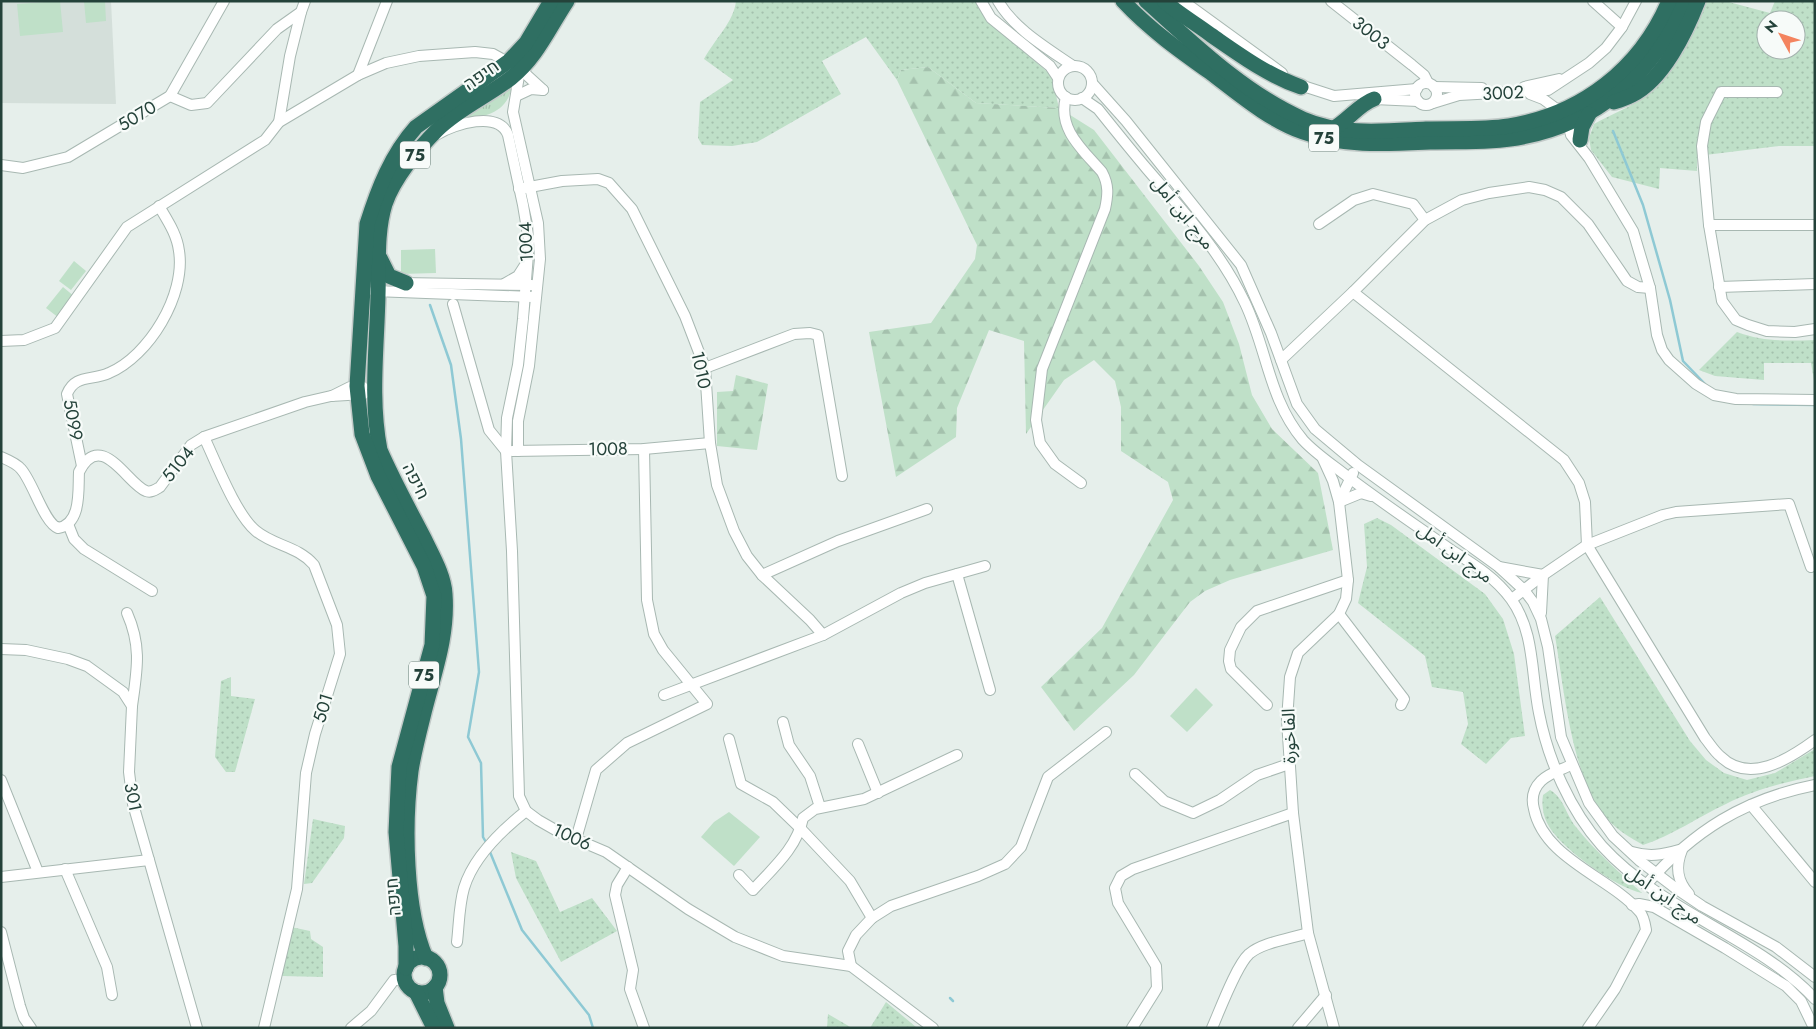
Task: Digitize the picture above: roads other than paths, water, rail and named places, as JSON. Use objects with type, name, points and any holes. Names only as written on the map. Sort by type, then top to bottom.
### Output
[{"type":"highway","name":"75","points":[[1123,1],[1161,37],[1284,125],[1329,140],[1386,144],[1516,138],[1568,115],[1604,88],[1633,61],[1654,31],[1669,1]]},
{"type":"highway","name":"75","points":[[1146,1],[1192,42],[1273,104],[1305,120],[1334,128],[1384,131],[1508,126],[1568,115],[1603,106],[1630,84],[1655,55],[1676,21],[1684,1]]},
{"type":"highway","points":[[1164,1],[1181,16],[1253,64],[1282,80],[1301,86]]},
{"type":"highway","points":[[1603,106],[1633,95],[1648,82],[1677,45],[1698,1]]},
{"type":"highway","name":"75","points":[[497,71],[515,65],[537,50],[559,3]]},
{"type":"highway","name":"חיפה","points":[[405,974],[406,946],[396,832],[399,767],[432,645],[434,596],[424,566],[368,454],[362,434],[358,391],[380,258],[380,234],[386,204],[407,165],[419,149],[439,128],[515,65]]},
{"type":"highway","name":"חיפה","points":[[426,958],[415,927],[410,884],[408,835],[411,771],[443,649],[446,622],[445,592],[435,561],[380,450],[376,430],[374,390],[374,288],[367,224],[374,200],[394,155],[416,127],[497,71]]},
{"type":"highway","points":[[1304,133],[1325,132],[1334,128],[1349,119],[1368,101],[1374,99]]},
{"type":"highway","points":[[1374,99],[1365,109],[1365,114],[1372,124],[1384,131]]},
{"type":"highway","points":[[1568,115],[1582,126],[1583,147]]},
{"type":"highway","points":[[380,258],[389,276],[406,283]]},
{"type":"highway","name":"75","points":[[426,958],[438,970],[439,976],[435,987],[437,1003],[447,1028]]},
{"type":"highway","points":[[426,958],[414,959],[405,974],[407,985],[416,992],[434,1028]]},
{"type":"highway","points":[[416,992],[426,992],[435,987]]},
{"type":"street","name":"5070","points":[[1,165],[23,168],[68,157],[170,96],[224,1]]},
{"type":"street","points":[[279,122],[290,56],[305,1]]},
{"type":"street","points":[[358,75],[387,1]]},
{"type":"street","points":[[981,1],[991,18],[1050,66],[1058,78]]},
{"type":"street","points":[[998,1],[1003,10],[1020,27],[1073,66],[1087,70],[1092,82],[1090,91],[1082,98],[1075,100],[1066,98],[1058,87],[1058,78],[1062,71],[1073,66]]},
{"type":"street","name":"3002","points":[[1183,1],[1301,86],[1334,96],[1424,86],[1512,88],[1570,76]]},
{"type":"street","name":"3003","points":[[1331,1],[1412,65],[1424,86]]},
{"type":"street","points":[[1593,1],[1622,26]]},
{"type":"street","name":"3002","points":[[1433,103],[1459,95],[1526,93],[1548,90],[1570,76],[1606,48],[1622,26],[1636,1]]},
{"type":"street","points":[[170,96],[191,105],[207,103],[277,29],[301,12]]},
{"type":"street","points":[[486,53],[494,61],[497,71]]},
{"type":"street","points":[[1,341],[24,340],[55,328],[127,227],[265,140],[279,122],[358,75],[386,63],[419,56],[486,53],[515,65],[543,90],[530,89],[516,96]]},
{"type":"street","name":"1004","points":[[515,65],[516,96],[513,112],[530,185],[540,240],[537,297],[529,366],[518,421],[518,451]]},
{"type":"street","name":"مرج ابن أمل","points":[[1092,82],[1126,121],[1241,265],[1281,360],[1297,404],[1316,429],[1358,465],[1499,567],[1524,590],[1541,619],[1548,647],[1561,737],[1588,803],[1614,836],[1656,873],[1694,901],[1776,946],[1815,977]]},
{"type":"street","points":[[1374,99],[1418,102],[1423,105],[1433,103],[1437,93],[1424,86],[1415,95],[1418,102]]},
{"type":"street","points":[[1777,92],[1721,92],[1706,122],[1702,146],[1709,225],[1719,287],[1727,309],[1736,320],[1767,330],[1795,332],[1815,329]]},
{"type":"street","points":[[1526,93],[1540,98],[1568,115],[1583,147],[1633,231],[1650,288],[1657,334],[1662,350],[1680,372],[1714,395],[1736,399],[1815,400]]},
{"type":"street","points":[[1066,98],[1063,107],[1066,128],[1102,172],[1106,180],[1108,193],[1105,209],[1042,369],[1036,420],[1040,443],[1055,464],[1081,484]]},
{"type":"street","name":"مرج ابن أمل","points":[[1082,98],[1098,109],[1206,237],[1245,302],[1268,374],[1283,412],[1304,440],[1349,478],[1494,579],[1512,600],[1524,621],[1531,649],[1538,710],[1545,741],[1557,772],[1577,810],[1600,844],[1627,871],[1646,885],[1787,974],[1815,999]]},
{"type":"street","points":[[1568,115],[1571,136],[1583,147]]},
{"type":"street","name":"1004","points":[[419,149],[442,132],[457,126],[483,121],[496,122],[506,131],[527,224],[529,259],[518,365],[507,418],[506,451]]},
{"type":"street","name":"1010","points":[[519,189],[530,185],[598,178],[608,183],[632,208],[685,316],[705,368],[710,443],[717,485],[734,531],[747,556],[762,575],[810,620],[823,635]]},
{"type":"street","points":[[1281,360],[1425,220],[1462,200],[1489,193],[1529,187],[1545,190],[1561,197],[1588,224],[1627,281],[1638,287],[1650,288]]},
{"type":"street","points":[[1319,224],[1354,200],[1373,194],[1413,204],[1425,220]]},
{"type":"street","name":"5099","points":[[82,466],[67,394],[70,386],[79,379],[108,374],[126,363],[146,344],[172,304],[178,280],[179,252],[174,233],[159,206]]},
{"type":"street","points":[[1709,225],[1815,225]]},
{"type":"street","points":[[502,285],[518,276],[529,259]]},
{"type":"street","points":[[374,288],[406,283],[538,285]]},
{"type":"street","points":[[1719,287],[1815,284]]},
{"type":"street","points":[[374,288],[537,297]]},
{"type":"street","points":[[1353,292],[1564,460],[1579,482],[1585,502],[1587,545],[1705,738],[1721,757],[1735,766],[1754,770],[1774,765],[1815,740]]},
{"type":"street","points":[[505,296],[513,299],[524,311]]},
{"type":"street","points":[[453,304],[489,430],[506,451],[512,551],[519,796],[526,811],[497,838],[468,874],[463,891],[457,942]]},
{"type":"street","points":[[705,368],[794,334],[818,335],[842,476]]},
{"type":"street","name":"5104","points":[[82,466],[94,457],[108,458],[116,462],[136,485],[146,491],[153,491],[160,487],[191,445],[204,437],[305,402],[358,391],[374,390]]},
{"type":"street","name":"501","points":[[204,437],[241,512],[254,530],[267,538],[297,550],[314,565],[340,638],[340,654],[315,734],[306,773],[297,889],[264,1028]]},
{"type":"street","name":"1008","points":[[506,451],[644,449],[710,443]]},
{"type":"street","points":[[576,839],[596,770],[627,743],[707,704],[663,650],[654,634],[647,600],[644,449]]},
{"type":"street","points":[[1321,456],[1333,481],[1339,502],[1361,493],[1375,497]]},
{"type":"street","points":[[1,457],[20,468],[32,483],[53,526],[58,528],[68,524],[76,512],[79,472],[82,466]]},
{"type":"street","name":"الفاخورة","points":[[1334,1028],[1308,933],[1293,813],[1287,720],[1290,677],[1298,653],[1339,614],[1346,599],[1348,580],[1339,502],[1349,478],[1358,465]]},
{"type":"street","points":[[1512,600],[1543,575],[1587,545],[1676,512],[1789,504],[1811,567]]},
{"type":"street","points":[[762,575],[838,541],[927,509]]},
{"type":"street","points":[[68,524],[74,539],[84,549],[152,591]]},
{"type":"street","points":[[664,696],[823,635],[901,593],[985,566]]},
{"type":"street","points":[[1499,567],[1543,575]]},
{"type":"street","points":[[958,574],[990,690]]},
{"type":"street","points":[[1541,619],[1540,602],[1543,575]]},
{"type":"street","points":[[1267,704],[1231,669],[1228,662],[1230,650],[1240,628],[1257,610],[1348,580]]},
{"type":"street","name":"301","points":[[127,613],[137,643],[138,662],[132,706],[128,772],[133,804],[197,1028]]},
{"type":"street","points":[[1339,614],[1404,700],[1401,705]]},
{"type":"street","points":[[1,649],[26,650],[68,659],[87,666],[123,692],[132,706]]},
{"type":"street","points":[[783,722],[789,745],[810,776],[816,790],[820,808]]},
{"type":"street","points":[[851,966],[848,951],[856,935],[872,918],[891,906],[978,876],[1005,864],[1021,847],[1048,777],[1106,732]]},
{"type":"street","points":[[729,740],[741,784],[773,802],[801,829],[850,880],[872,918]]},
{"type":"street","points":[[858,744],[878,793]]},
{"type":"street","points":[[739,875],[753,890],[790,848],[801,829],[803,818],[820,808],[864,799],[957,755]]},
{"type":"street","points":[[1135,774],[1164,801],[1193,814],[1220,800],[1257,775],[1289,764]]},
{"type":"street","points":[[1571,764],[1557,772],[1550,773],[1534,790],[1532,802],[1536,819],[1546,836],[1564,854],[1640,912],[1646,930],[1615,990],[1588,1028]]},
{"type":"street","points":[[1,780],[38,872]]},
{"type":"street","points":[[1646,885],[1693,837],[1722,817],[1770,797],[1815,785]]},
{"type":"street","points":[[1751,805],[1815,882]]},
{"type":"street","name":"1006","points":[[526,811],[558,832],[606,852],[688,909],[750,945],[783,956],[851,966],[927,1026]]},
{"type":"street","points":[[1132,1028],[1157,988],[1156,966],[1118,903],[1114,888],[1121,876],[1133,869],[1293,813]]},
{"type":"street","points":[[1629,850],[1645,856],[1662,855],[1681,848]]},
{"type":"street","points":[[1681,848],[1678,860],[1678,874],[1682,887],[1694,901]]},
{"type":"street","points":[[1,877],[149,860]]},
{"type":"street","points":[[628,867],[617,886],[616,895],[633,970],[630,989],[644,1028]]},
{"type":"street","points":[[65,869],[107,967],[112,995]]},
{"type":"street","points":[[1632,905],[1639,904],[1654,908],[1725,948],[1786,986],[1801,1000],[1814,1028]]},
{"type":"street","points":[[1,932],[20,1006],[24,1018],[31,1028]]},
{"type":"street","points":[[1212,1028],[1241,965],[1249,954],[1265,946],[1308,933]]},
{"type":"street","points":[[352,1028],[371,1011],[394,980],[405,974]]},
{"type":"street","points":[[1298,1028],[1326,995]]},
{"type":"waterway","points":[[1613,131],[1643,205],[1670,300],[1683,361],[1705,384]]},
{"type":"waterway","points":[[430,305],[451,365],[461,439],[479,672],[468,737],[481,763],[483,837],[487,844]]},
{"type":"waterway","points":[[1753,404],[1815,405]]},
{"type":"waterway","points":[[490,852],[522,930],[589,1015],[593,1028]]},
{"type":"waterway","points":[[950,998],[953,1001]]}]
